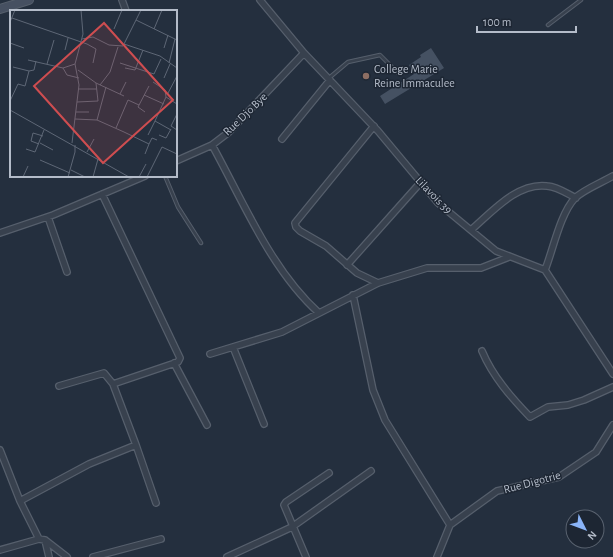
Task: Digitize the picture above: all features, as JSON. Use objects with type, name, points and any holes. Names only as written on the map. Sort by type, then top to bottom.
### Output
[{"type":"main road","points":[[0,9],[29,0]]},
{"type":"street","points":[[122,0],[126,10]]},
{"type":"street","name":"Lilavois 39","points":[[260,0],[304,53],[374,126],[438,203],[496,251],[509,258],[545,270]]},
{"type":"street","name":"Rue Djo Bye","points":[[177,162],[212,145],[229,132],[304,53]]},
{"type":"street","points":[[282,139],[329,79]]},
{"type":"street","points":[[374,126],[295,223],[300,231],[326,246],[357,273],[378,283]]},
{"type":"street","points":[[212,145],[275,262],[298,293],[319,313]]},
{"type":"street","points":[[613,176],[576,198],[566,212],[545,270],[613,374]]},
{"type":"street","points":[[0,233],[48,217],[143,177]]},
{"type":"street","points":[[347,265],[421,182]]},
{"type":"street","points":[[471,230],[501,204],[528,188],[546,186],[562,190],[576,198]]},
{"type":"street","points":[[102,194],[180,355],[179,361],[113,384]]},
{"type":"street","points":[[48,217],[67,272]]},
{"type":"street","points":[[210,354],[282,332],[378,283],[427,268],[480,268],[509,258]]},
{"type":"street","points":[[353,295],[372,390],[385,420],[450,525],[437,557]]},
{"type":"street","points":[[233,347],[264,424]]},
{"type":"street","points":[[482,351],[488,367],[530,417],[548,407],[568,405],[584,400],[613,387]]},
{"type":"street","points":[[174,363],[207,425]]},
{"type":"street","points":[[59,386],[104,373],[113,384],[156,503]]},
{"type":"street","name":"Rue Digotrie","points":[[450,525],[497,491],[559,477],[596,452],[613,425]]},
{"type":"street","points":[[20,501],[84,466],[136,445]]},
{"type":"street","points":[[0,450],[20,501],[42,540],[49,557]]},
{"type":"street","points":[[227,557],[292,527],[371,471]]},
{"type":"street","points":[[306,557],[284,508],[286,502],[329,473]]},
{"type":"street","points":[[93,557],[161,539]]},
{"type":"street","points":[[0,550],[42,540],[67,557]]},
{"type":"lane","points":[[548,25],[581,0]]},
{"type":"lane","points":[[329,79],[348,62],[380,55],[398,73]]},
{"type":"lane","points":[[166,177],[178,207],[202,243]]},
{"type":"building","points":[[431,48],[444,68],[385,104],[380,96],[414,74],[409,65]]},
{"type":"place","name":"College Marie Reine Immaculee","points":[[366,76]]}]
